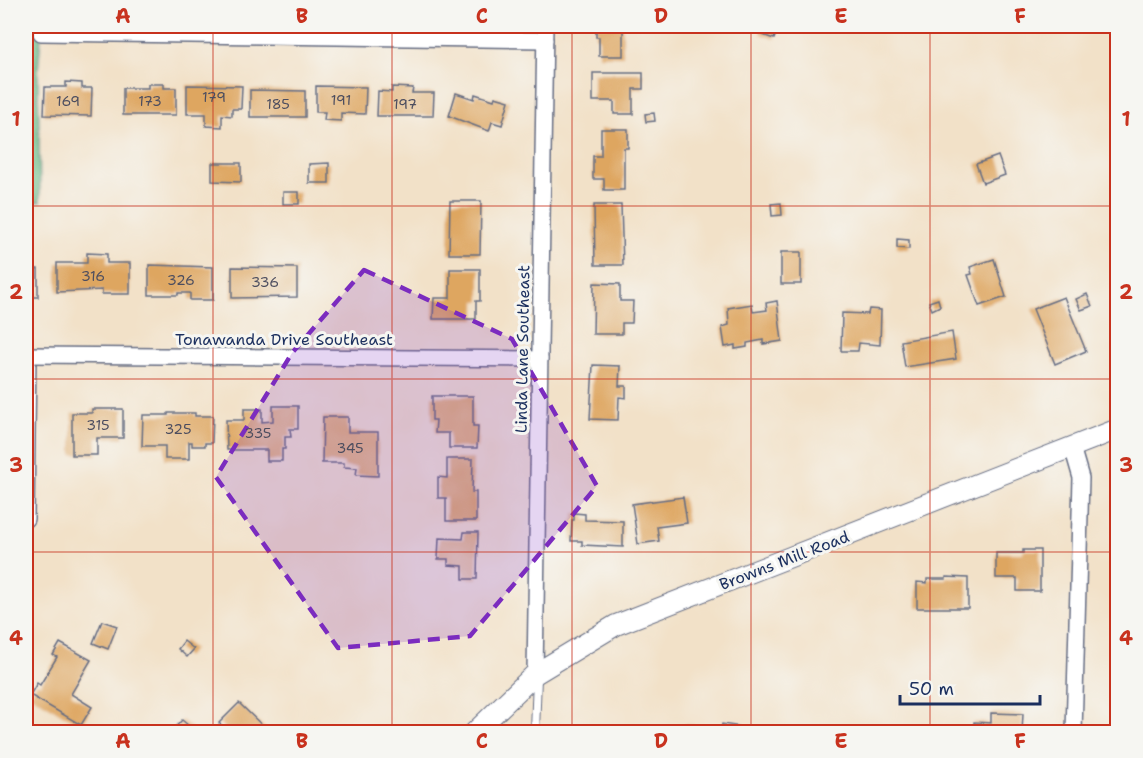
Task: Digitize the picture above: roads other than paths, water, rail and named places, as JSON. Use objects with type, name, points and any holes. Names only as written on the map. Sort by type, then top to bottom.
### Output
[{"type":"street","points":[[41,33],[191,30],[545,33]]},
{"type":"street","name":"Linda Lane Southeast","points":[[536,673],[545,33]]},
{"type":"street","name":"Tonawanda Drive Southeast","points":[[26,519],[27,356],[540,359]]},
{"type":"street","name":"Browns Mill Road","points":[[475,732],[536,673],[616,625],[1118,429]]},
{"type":"street","points":[[1072,447],[1081,478],[1074,732]]},
{"type":"lane","points":[[535,732],[536,673]]}]
